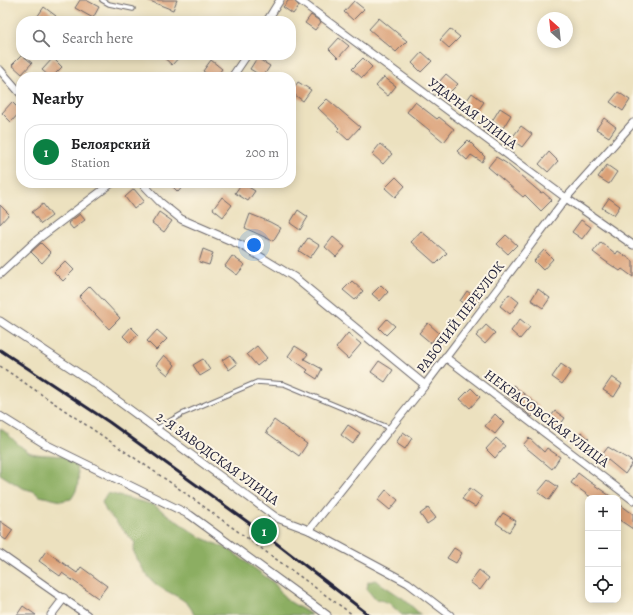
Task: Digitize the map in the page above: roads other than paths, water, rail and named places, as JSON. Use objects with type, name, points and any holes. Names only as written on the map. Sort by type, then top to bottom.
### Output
[{"type":"street","points":[[270,16],[280,0]]},
{"type":"street","name":"УДАРНАЯ УЛИЦА","points":[[299,0],[566,198],[633,245]]},
{"type":"street","points":[[235,72],[244,60]]},
{"type":"street","points":[[0,70],[16,88]]},
{"type":"street","name":"РАБОЧИЙ ПЕРЕУЛОК","points":[[309,530],[425,386],[445,357],[566,198],[633,123]]},
{"type":"street","points":[[0,274],[38,239],[105,188]]},
{"type":"street","points":[[147,188],[160,202],[181,219],[241,246],[294,277],[425,386]]},
{"type":"street","name":"2-Я ЗАВОДСКАЯ УЛИЦА","points":[[0,321],[95,384],[277,518],[309,530],[408,583],[450,615]]},
{"type":"street","name":"НЕКРАСОВСКАЯ УЛИЦА","points":[[445,357],[633,500]]},
{"type":"street","points":[[0,416],[46,444],[190,515],[327,615]]},
{"type":"street","points":[[0,554],[87,615]]},
{"type":"street","points":[[51,615],[64,598]]},
{"type":"lane","points":[[102,0],[110,4],[133,9]]},
{"type":"lane","points":[[156,429],[182,414],[257,382],[284,384],[391,429]]},
{"type":"railway","points":[[0,350],[109,422],[263,533],[369,615]]},
{"type":"place","name":"Белоярский","points":[[264,531]]}]
